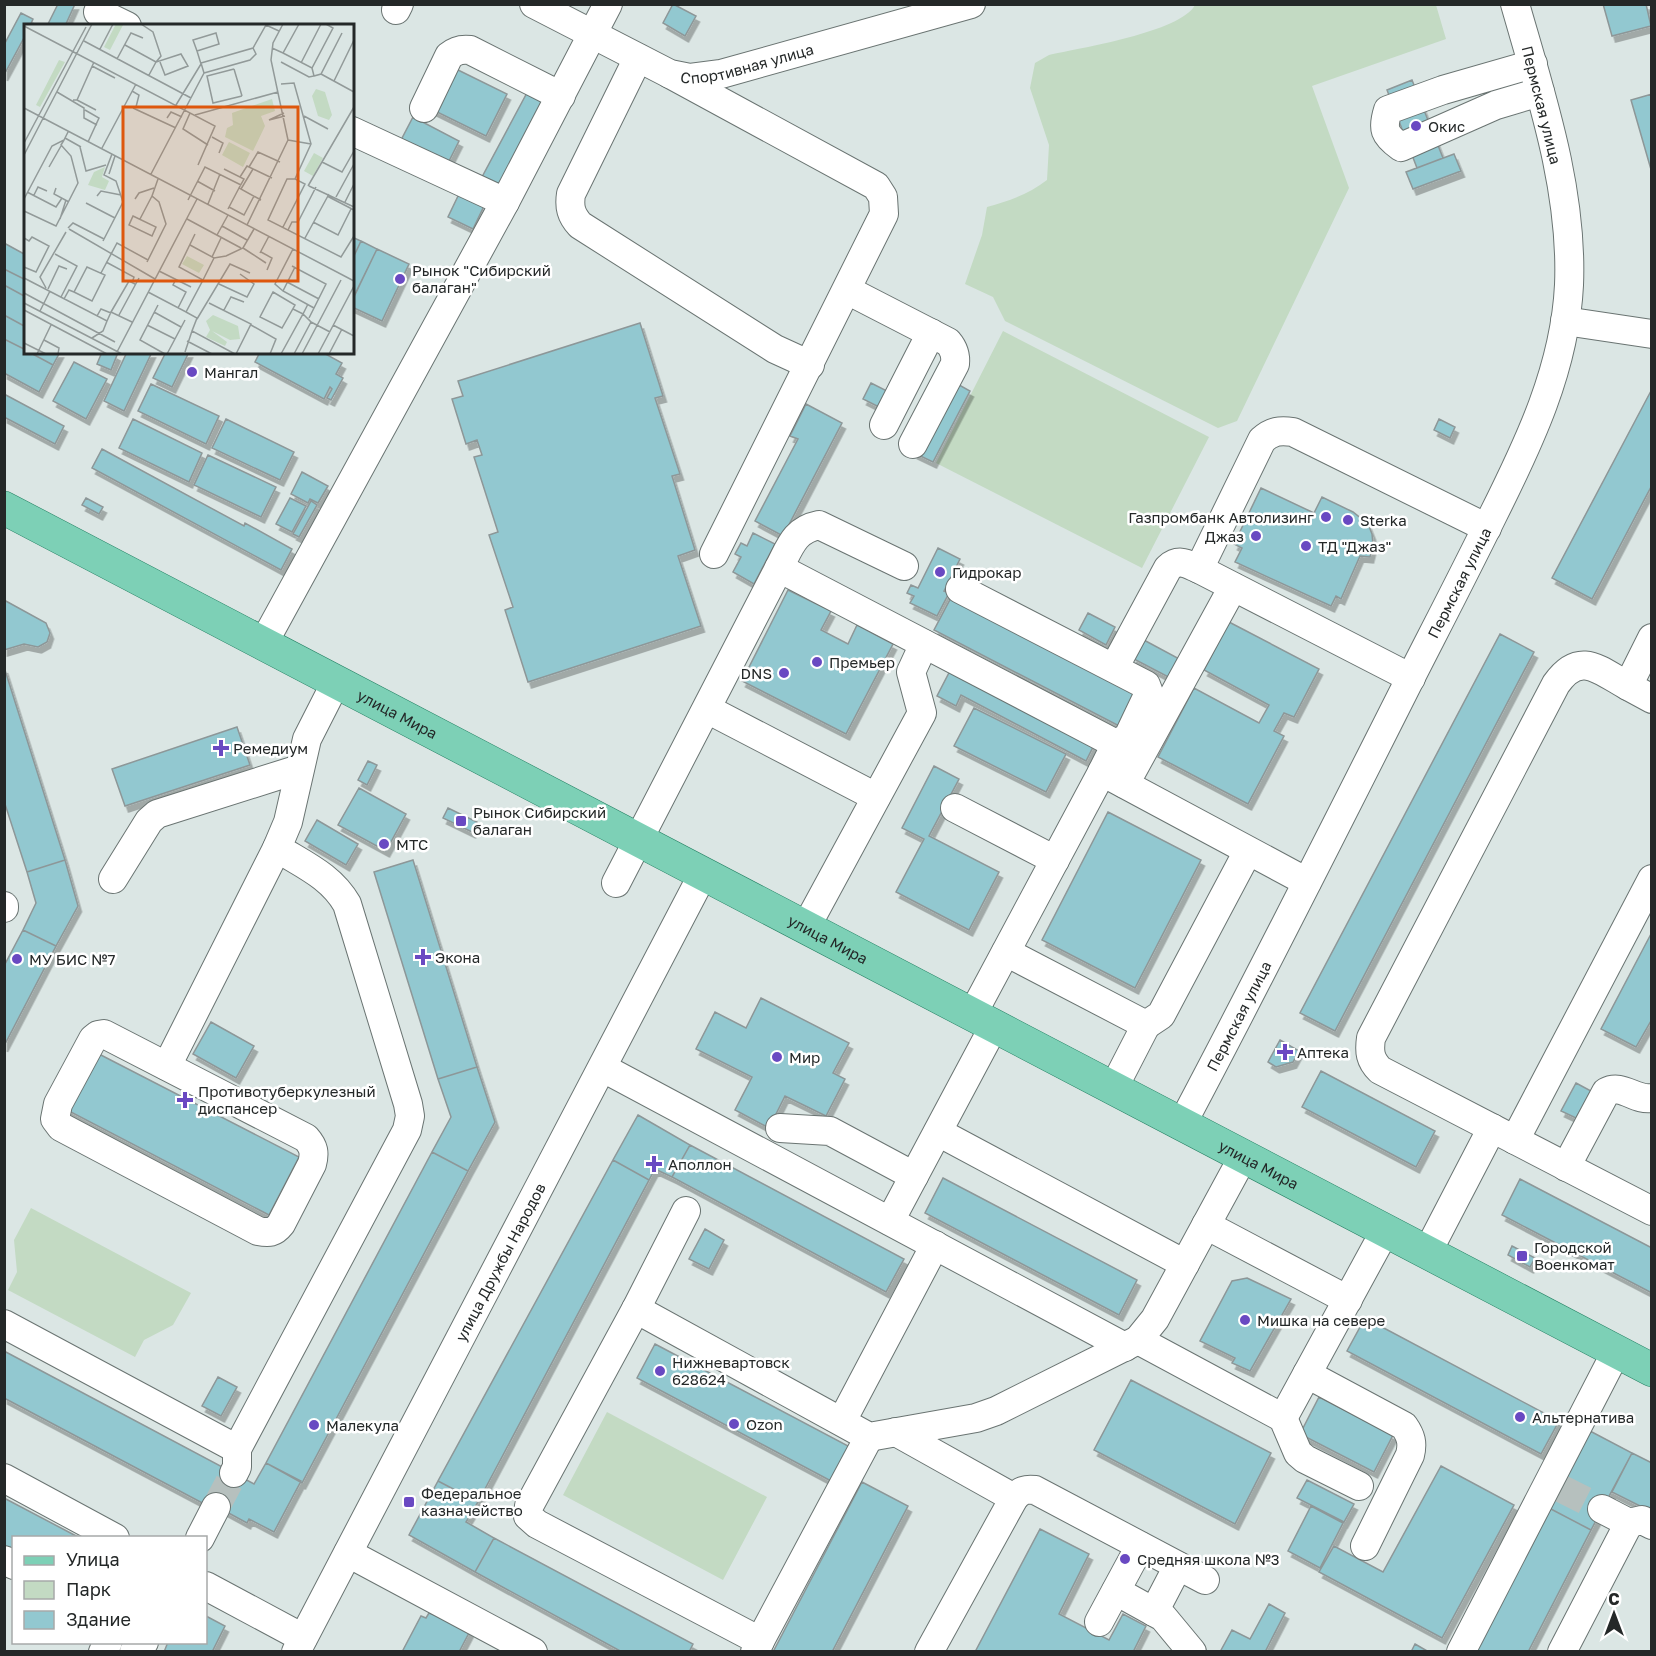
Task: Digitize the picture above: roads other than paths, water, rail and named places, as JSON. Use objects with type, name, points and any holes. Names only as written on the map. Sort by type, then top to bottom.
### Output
[{"type":"main road","name":"улица Мира","points":[[4,508],[1652,1370]]},
{"type":"street","name":"Спортивная улица","points":[[534,4],[670,74],[690,78],[721,74],[971,4]]},
{"type":"street","points":[[263,644],[505,202],[608,4]]},
{"type":"street","name":"Пермская улица","points":[[1182,1124],[1487,528],[1540,416],[1553,373],[1565,321],[1569,285],[1569,240],[1557,162],[1533,64],[1515,4]]},
{"type":"street","points":[[98,12],[126,12]]},
{"type":"street","points":[[424,108],[449,56],[462,50],[471,50],[561,96]]},
{"type":"street","points":[[639,58],[571,194],[569,206],[573,217],[580,225],[765,343],[810,366]]},
{"type":"street","points":[[1533,64],[1443,90],[1388,110],[1384,125],[1390,139],[1401,147],[1496,105],[1540,92]]},
{"type":"street","points":[[670,74],[876,186],[884,197],[884,214],[714,554]]},
{"type":"street","points":[[354,132],[505,202]]},
{"type":"street","points":[[847,290],[948,342],[953,348],[956,357],[955,364],[914,444]]},
{"type":"street","points":[[1565,321],[1652,334]]},
{"type":"street","points":[[884,425],[931,333]]},
{"type":"street","points":[[1199,569],[1262,440],[1270,433],[1281,430],[1293,432],[1487,528]]},
{"type":"street","points":[[616,883],[798,534],[807,528],[819,525],[904,566]]},
{"type":"street","points":[[1114,668],[1168,568],[1173,563],[1180,562],[1199,569],[1411,678]]},
{"type":"street","points":[[779,568],[1116,744]]},
{"type":"street","points":[[890,1221],[938,1132],[983,1020],[1006,952],[1055,860],[1113,778],[1233,587]]},
{"type":"street","points":[[960,589],[1146,685],[1149,693],[1128,737],[1116,744]]},
{"type":"street","points":[[1652,638],[1640,692],[1592,666],[1579,665],[1565,671],[1556,684],[1371,1038],[1369,1052],[1372,1062],[1380,1070],[1652,1211]]},
{"type":"street","points":[[806,927],[922,712],[911,672],[924,644]]},
{"type":"street","points":[[167,1066],[277,848],[288,822],[307,739],[336,681]]},
{"type":"street","points":[[708,709],[876,797]]},
{"type":"street","points":[[1113,778],[1116,744]]},
{"type":"street","points":[[113,879],[149,821],[157,814],[299,769]]},
{"type":"street","points":[[1113,778],[1307,882]]},
{"type":"street","points":[[955,808],[1055,860]]},
{"type":"street","points":[[4,1324],[236,1461],[407,1130],[410,1116],[346,904],[329,880],[277,848]]},
{"type":"street","points":[[1113,1089],[1146,1025],[1161,1015],[1248,851]]},
{"type":"street","name":"улица Дружбы Народов","points":[[300,1645],[703,874]]},
{"type":"street","points":[[1427,1253],[1504,1134],[1652,879]]},
{"type":"street","points":[[1006,952],[1146,1025]]},
{"type":"street","points":[[98,1035],[110,1036],[167,1066],[306,1138],[312,1145],[315,1155],[312,1164],[276,1231],[268,1233],[258,1231],[61,1127],[56,1119],[58,1104],[93,1039],[98,1035]]},
{"type":"street","points":[[603,1068],[935,1245],[1282,1418],[1298,1453],[1305,1459],[1359,1486]]},
{"type":"street","points":[[1566,1167],[1606,1092],[1612,1088],[1621,1089],[1641,1098],[1652,1098]]},
{"type":"street","points":[[780,1128],[830,1131],[914,1176]]},
{"type":"street","points":[[938,1132],[1185,1264]]},
{"type":"street","points":[[686,1211],[636,1309],[529,1506],[528,1516],[537,1524],[758,1646],[883,1434],[976,1418],[996,1411],[1131,1344],[1155,1319],[1242,1157]]},
{"type":"street","points":[[1206,1225],[1348,1300]]},
{"type":"street","points":[[1282,1418],[1385,1231]]},
{"type":"street","points":[[842,1421],[935,1245]]},
{"type":"street","points":[[636,1309],[842,1421],[883,1434],[1014,1497]]},
{"type":"street","points":[[1461,1652],[1555,1485],[1616,1352]]},
{"type":"street","points":[[1307,1374],[1404,1426],[1410,1436],[1412,1446],[1410,1455],[1365,1546]]},
{"type":"street","points":[[4,1478],[111,1536]]},
{"type":"street","points":[[929,1652],[1014,1497],[1020,1492],[1035,1490],[1205,1580]]},
{"type":"street","points":[[201,1536],[216,1507]]},
{"type":"street","points":[[1562,1652],[1640,1524],[1602,1509]]},
{"type":"street","points":[[1099,1622],[1140,1546]]},
{"type":"street","points":[[348,1553],[498,1643],[533,1652]]},
{"type":"street","points":[[1154,1612],[1178,1566]]},
{"type":"street","points":[[207,1587],[300,1645]]},
{"type":"street","points":[[1116,1591],[1170,1623],[1192,1652]]},
{"type":"tunnel","points":[[216,1507],[234,1473]]},
{"type":"tunnel","points":[[1560,1488],[1602,1509]]},
{"type":"place","name":"Окис","points":[[1416,126]]},
{"type":"place","name":"Рынок \"Сибирский балаган\"","points":[[400,279]]},
{"type":"place","name":"Мангал","points":[[192,372]]},
{"type":"place","name":"Газпромбанк Автолизинг","points":[[1326,517]]},
{"type":"place","name":"Sterka","points":[[1348,520]]},
{"type":"place","name":"Джаз","points":[[1256,536]]},
{"type":"place","name":"ТД \"Джаз\"","points":[[1306,546]]},
{"type":"place","name":"Гидрокар","points":[[940,572]]},
{"type":"place","name":"Премьер","points":[[817,662]]},
{"type":"place","name":"DNS","points":[[784,673]]},
{"type":"place","name":"Ремедиум","points":[[221,748]]},
{"type":"place","name":"Рынок Сибирский балаган","points":[[461,821]]},
{"type":"place","name":"МТС","points":[[384,844]]},
{"type":"place","name":"Экона","points":[[423,957]]},
{"type":"place","name":"МУ БИС №7","points":[[17,959]]},
{"type":"place","name":"Аптека","points":[[1285,1052]]},
{"type":"place","name":"Мир","points":[[777,1057]]},
{"type":"place","name":"Противотуберкулезный диспансер","points":[[185,1100]]},
{"type":"place","name":"Аполлон","points":[[654,1164]]},
{"type":"place","name":"Городской Военкомат","points":[[1522,1256]]},
{"type":"place","name":"Мишка на севере","points":[[1245,1320]]},
{"type":"place","name":"Нижневартовск 628624","points":[[660,1371]]},
{"type":"place","name":"Альтернатива","points":[[1520,1417]]},
{"type":"place","name":"Ozon","points":[[734,1424]]},
{"type":"place","name":"Малекула","points":[[314,1425]]},
{"type":"place","name":"Федеральное казначейство","points":[[409,1502]]},
{"type":"place","name":"Средняя школа №3","points":[[1125,1559]]}]
